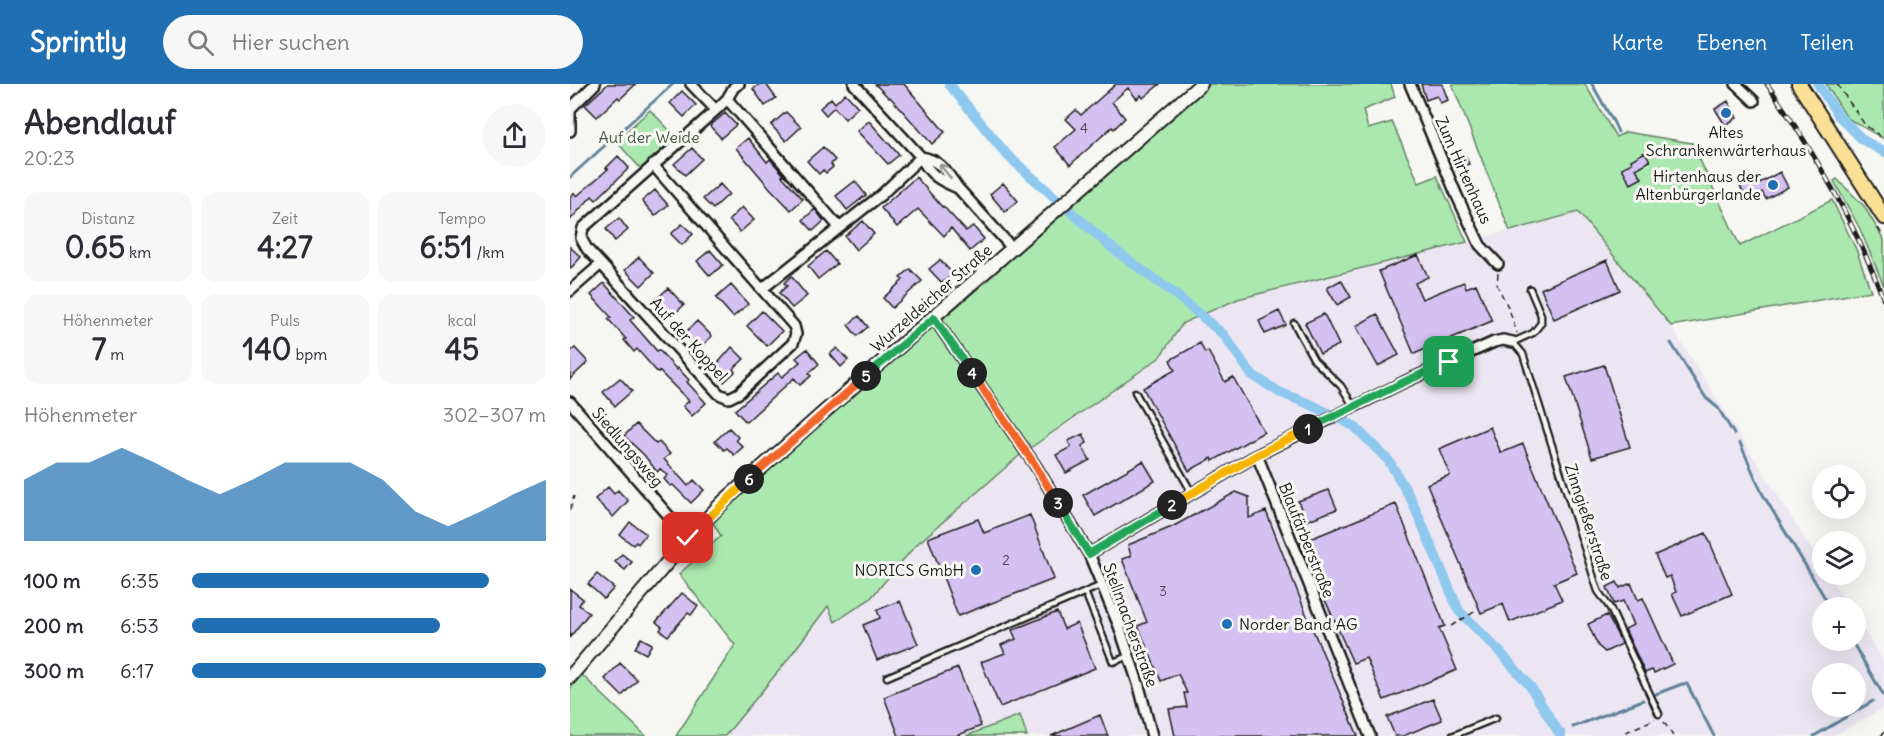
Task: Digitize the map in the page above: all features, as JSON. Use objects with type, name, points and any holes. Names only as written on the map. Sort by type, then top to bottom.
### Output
[{"type":"main road","name":"Wurzeldeicher Straße","points":[[570,677],[688,538],[724,501],[1201,84]]},
{"type":"main road","points":[[1799,84],[1884,217]]},
{"type":"street","points":[[570,131],[570,109],[595,84]]},
{"type":"street","points":[[691,84],[716,110]]},
{"type":"street","points":[[570,291],[601,264],[587,249],[581,238],[584,228],[716,110],[739,84]]},
{"type":"street","points":[[854,84],[921,157],[925,166],[937,179],[957,188],[1013,249]]},
{"type":"street","name":"Zum Hirtenhaus","points":[[1410,84],[1461,206],[1480,245],[1498,264]]},
{"type":"street","points":[[1736,84],[1754,101]]},
{"type":"street","points":[[727,99],[839,227]]},
{"type":"street","points":[[762,289],[881,195],[921,157]]},
{"type":"street","name":"Auf der Koppel","points":[[601,264],[719,394],[729,398],[739,393],[793,343],[796,334],[794,326],[653,165]]},
{"type":"street","name":"Stellmacherstraße","points":[[934,318],[1035,465],[1089,554],[1129,656],[1152,736]]},
{"type":"street","points":[[1089,554],[1257,455],[1343,412],[1494,342],[1503,340],[1514,342]]},
{"type":"street","name":"Siedlungsweg","points":[[570,402],[688,538]]},
{"type":"street","name":"Blaufärberstraße","points":[[1257,455],[1370,736]]},
{"type":"lane","points":[[1514,342],[1533,333],[1541,323],[1541,315],[1530,289]]},
{"type":"lane","points":[[1294,323],[1314,360],[1341,386],[1354,407]]},
{"type":"lane","name":"Zinngießerstraße","points":[[1514,342],[1523,354],[1598,591],[1610,608],[1659,714]]},
{"type":"lane","points":[[1135,392],[1192,493]]},
{"type":"lane","points":[[887,677],[1102,585]]},
{"type":"lane","points":[[1085,592],[1113,662],[1129,656]]},
{"type":"lane","points":[[1452,736],[1496,718]]},
{"type":"path","points":[[1837,84],[1865,125],[1884,139]]},
{"type":"path","points":[[1498,264],[1497,285],[1517,332],[1514,342]]},
{"type":"path","points":[[570,510],[574,496]]},
{"type":"path","points":[[1451,626],[1476,611]]},
{"type":"path","points":[[1626,732],[1653,720],[1659,714],[1673,736]]},
{"type":"path","points":[[1881,736],[1884,732]]},
{"type":"shaded area","points":[[1578,212],[1671,326],[1812,550],[1812,585],[1835,585],[1842,597],[1812,597],[1812,651],[1866,651],[1866,634],[1884,662],[1884,708],[1832,736],[676,736],[785,663],[829,605],[835,622],[870,599],[915,546],[1020,457],[1160,359],[1183,324],[1238,300]]},
{"type":"green space","points":[[1210,84],[1391,84],[1395,97],[1363,110],[1368,129],[1392,122],[1419,183],[1437,176],[1467,242],[1238,299],[1183,323],[1159,358],[1019,456],[915,546],[870,599],[835,622],[828,606],[725,736],[676,736],[735,645],[679,574],[721,536],[713,523],[784,455]]},
{"type":"green space","points":[[1452,84],[1585,84],[1616,137],[1626,132],[1692,143],[1740,246],[1832,200],[1856,249],[1871,291],[1671,326],[1578,212],[1510,231]]},
{"type":"green space","points":[[1826,84],[1884,84],[1884,139],[1847,118]]},
{"type":"green space","name":"Auf der Weide","points":[[650,110],[676,137],[641,169],[616,141]]},
{"type":"green space","points":[[1837,179],[1864,206],[1884,240],[1884,286],[1860,229],[1834,181]]},
{"type":"green space","points":[[582,675],[646,736],[570,736],[570,689]]},
{"type":"green space","points":[[1020,715],[1027,736],[966,736]]},
{"type":"building","points":[[608,84],[636,84],[597,117],[585,105]]},
{"type":"building","points":[[760,84],[766,84],[776,98],[765,106],[753,89]]},
{"type":"building","points":[[875,84],[904,84],[945,132],[932,144],[890,97]]},
{"type":"building","points":[[1116,84],[1160,84],[1143,98],[1141,95],[1137,99],[1128,88],[1112,102],[1125,118],[1070,165],[1055,147],[1076,129],[1066,119],[1076,110],[1081,115]]},
{"type":"building","points":[[1421,84],[1442,84],[1448,100],[1440,103],[1437,96],[1426,100]]},
{"type":"building","points":[[682,91],[696,105],[684,117],[670,103]]},
{"type":"building","points":[[845,93],[858,107],[845,119],[834,107],[826,115],[820,108],[831,98],[835,103]]},
{"type":"building","name":"Altes Schrankenwärterhaus","points":[[1728,101],[1737,118],[1725,125],[1715,109]]},
{"type":"building","points":[[786,112],[801,127],[786,141],[771,125]]},
{"type":"building","points":[[725,113],[736,125],[721,138],[710,126]]},
{"type":"building","points":[[869,121],[899,155],[888,164],[857,131]]},
{"type":"building","points":[[748,138],[767,162],[770,159],[803,199],[791,210],[736,148]]},
{"type":"building","points":[[823,147],[835,160],[831,164],[833,167],[826,173],[823,170],[819,174],[807,161]]},
{"type":"building","points":[[692,148],[702,159],[685,175],[674,164]]},
{"type":"building","points":[[1645,152],[1650,161],[1636,169],[1642,178],[1631,184],[1622,168]]},
{"type":"building","points":[[1464,153],[1469,164],[1456,170],[1451,159]]},
{"type":"building","points":[[618,156],[629,168],[596,200],[592,196],[570,220],[570,197],[574,193],[577,196],[608,169],[606,168]]},
{"type":"building","name":"Hirtenhaus der Altenbürgerlande","points":[[1780,172],[1788,187],[1766,199],[1762,192],[1747,200],[1740,186],[1753,179],[1756,185]]},
{"type":"building","points":[[916,177],[966,231],[973,226],[984,239],[970,251],[951,228],[944,236],[918,209],[897,227],[881,208]]},
{"type":"building","points":[[855,181],[866,195],[847,210],[836,196]]},
{"type":"building","points":[[1003,183],[1018,201],[1005,212],[990,194]]},
{"type":"building","points":[[720,184],[729,194],[713,209],[703,199]]},
{"type":"building","points":[[655,190],[668,205],[655,216],[642,201]]},
{"type":"building","points":[[742,207],[754,220],[740,232],[729,220]]},
{"type":"building","points":[[815,209],[824,221],[813,231],[803,220]]},
{"type":"building","points":[[619,218],[628,230],[615,241],[606,229]]},
{"type":"building","points":[[863,221],[874,234],[856,250],[845,236]]},
{"type":"building","points":[[682,224],[693,234],[682,245],[671,234]]},
{"type":"building","points":[[570,247],[581,257],[570,269]]},
{"type":"building","points":[[710,250],[723,265],[710,276],[697,261]]},
{"type":"building","points":[[826,251],[837,264],[818,279],[808,266]]},
{"type":"building","points":[[1418,255],[1428,277],[1415,283],[1422,299],[1464,282],[1466,288],[1476,284],[1492,321],[1414,354],[1379,271]]},
{"type":"building","points":[[639,257],[654,273],[641,286],[625,270]]},
{"type":"building","points":[[940,260],[953,274],[942,283],[929,269]]},
{"type":"building","points":[[1607,260],[1620,290],[1554,319],[1541,289]]},
{"type":"building","points":[[910,269],[922,281],[892,308],[883,298],[903,280],[900,278]]},
{"type":"building","points":[[791,276],[807,296],[792,308],[779,293],[787,286],[784,283]]},
{"type":"building","points":[[1341,280],[1351,297],[1337,305],[1327,288]]},
{"type":"building","points":[[604,283],[634,317],[630,320],[657,351],[659,350],[689,380],[687,382],[706,403],[692,416],[683,406],[689,401],[659,371],[658,373],[637,349],[634,352],[608,319],[611,317],[591,295]]},
{"type":"building","points":[[731,285],[748,304],[733,317],[716,298]]},
{"type":"building","points":[[668,288],[684,305],[671,317],[655,301]]},
{"type":"building","points":[[762,311],[782,331],[767,346],[747,326]]},
{"type":"building","points":[[1279,311],[1286,325],[1265,334],[1259,321]]},
{"type":"building","points":[[1324,314],[1339,345],[1320,354],[1305,323]]},
{"type":"building","points":[[1377,314],[1399,355],[1378,366],[1356,326]]},
{"type":"building","points":[[859,316],[868,327],[857,336],[848,325]]},
{"type":"building","points":[[697,321],[712,336],[699,349],[684,334]]},
{"type":"building","points":[[1200,343],[1205,353],[1208,351],[1225,382],[1233,377],[1264,432],[1213,461],[1212,458],[1189,471],[1143,388],[1175,370],[1170,360]]},
{"type":"building","points":[[732,347],[744,359],[724,382],[712,370]]},
{"type":"building","points":[[575,348],[588,362],[570,379],[570,352]]},
{"type":"building","points":[[837,348],[848,360],[841,367],[830,354]]},
{"type":"building","points":[[807,349],[819,364],[809,373],[811,376],[800,385],[794,378],[746,422],[735,410],[778,373],[782,377],[800,362],[796,358]]},
{"type":"building","points":[[1604,365],[1630,447],[1592,458],[1566,377]]},
{"type":"building","points":[[620,378],[632,391],[615,406],[603,392]]},
{"type":"building","points":[[636,424],[670,454],[664,459],[688,486],[694,480],[704,490],[691,503],[664,479],[668,475],[660,469],[657,472],[644,455],[624,436]]},
{"type":"building","points":[[1490,427],[1501,453],[1523,444],[1577,573],[1554,583],[1562,600],[1510,622],[1503,604],[1481,613],[1427,484],[1450,475],[1439,449]]},
{"type":"building","points":[[729,428],[738,437],[736,440],[743,447],[734,455],[727,448],[724,450],[715,441]]},
{"type":"building","points":[[1083,434],[1087,443],[1082,446],[1090,460],[1066,473],[1056,455],[1071,447],[1068,441]]},
{"type":"building","points":[[1143,461],[1155,481],[1095,516],[1083,495]]},
{"type":"building","points":[[608,487],[614,494],[618,490],[628,501],[613,517],[595,499]]},
{"type":"building","points":[[1329,490],[1337,509],[1306,521],[1298,501]]},
{"type":"building","name":"Norder Band AG","points":[[1236,492],[1249,497],[1249,518],[1266,511],[1358,736],[1175,736],[1169,709],[1187,707],[1184,693],[1187,693],[1178,674],[1161,681],[1138,626],[1147,622],[1122,559],[1131,556],[1128,545],[1172,527]]},
{"type":"building","points":[[1396,504],[1445,626],[1439,628],[1457,670],[1384,700],[1366,658],[1353,663],[1300,543]]},
{"type":"building","points":[[1030,515],[1054,579],[958,616],[928,538],[978,519],[984,533]]},
{"type":"building","points":[[630,522],[646,534],[638,544],[636,542],[633,545],[620,535]]},
{"type":"building","points":[[1706,533],[1732,594],[1682,616],[1672,594],[1676,592],[1670,576],[1665,578],[1655,555]]},
{"type":"building","points":[[622,554],[632,562],[625,570],[615,562]]},
{"type":"building","points":[[597,574],[614,588],[604,599],[588,584]]},
{"type":"building","points":[[1617,582],[1620,588],[1631,583],[1638,600],[1643,598],[1673,664],[1654,673],[1652,670],[1645,673],[1625,629],[1633,625],[1623,601],[1614,604],[1607,587]]},
{"type":"building","points":[[570,589],[583,599],[579,605],[589,613],[570,637]]},
{"type":"building","points":[[682,593],[698,606],[691,615],[688,613],[668,636],[660,630],[662,627],[656,622]]},
{"type":"building","points":[[900,601],[918,644],[877,660],[863,625],[880,618],[877,610]]},
{"type":"building","points":[[1057,612],[1064,629],[1077,623],[1095,668],[1000,707],[981,662],[1005,653],[1001,645],[1016,639],[1012,630]]},
{"type":"building","points":[[1607,615],[1622,644],[1605,652],[1598,646],[1588,624]]},
{"type":"building","points":[[641,638],[652,644],[646,654],[635,648]]},
{"type":"building","points":[[620,663],[637,680],[622,696],[605,679]]},
{"type":"building","points":[[958,668],[981,726],[956,736],[899,736],[884,697]]},
{"type":"building","points":[[1433,699],[1442,720],[1403,736],[1395,736],[1387,717]]},
{"type":"building","points":[[1100,715],[1108,736],[1051,736]]},
{"type":"waterway","points":[[570,177],[673,84]]},
{"type":"waterway","points":[[949,84],[1007,155],[1112,248],[1176,295],[1224,335],[1251,374],[1279,392],[1354,426],[1389,461],[1412,501],[1459,611],[1530,686],[1561,736]]},
{"type":"waterway","points":[[1592,84],[1618,132]]},
{"type":"waterway","points":[[1818,84],[1838,115],[1863,140],[1884,152]]},
{"type":"waterway","points":[[1671,343],[1706,398],[1718,408],[1734,434]]},
{"type":"waterway","points":[[1740,443],[1762,493],[1824,597]]},
{"type":"waterway","points":[[1857,651],[1884,696]]},
{"type":"waterway","points":[[1656,694],[1687,684],[1714,736]]},
{"type":"waterway","points":[[1573,727],[1643,700]]},
{"type":"waterway","points":[[1814,736],[1873,701]]},
{"type":"waterway","points":[[1559,733],[1563,731]]},
{"type":"railway","points":[[1767,84],[1832,188],[1860,243],[1884,300]]},
{"type":"place","name":"Altes Schrankenwärterhaus","points":[[1726,113]]},
{"type":"place","name":"Hirtenhaus der Altenbürgerlande","points":[[1773,185]]},
{"type":"place","name":"NORICS GmbH","points":[[976,570]]},
{"type":"place","name":"Norder Band AG","points":[[1227,624]]},
{"type":"route","points":[[688,538],[724,501],[934,318],[1035,465],[1089,554],[1257,455],[1449,362]]}]
